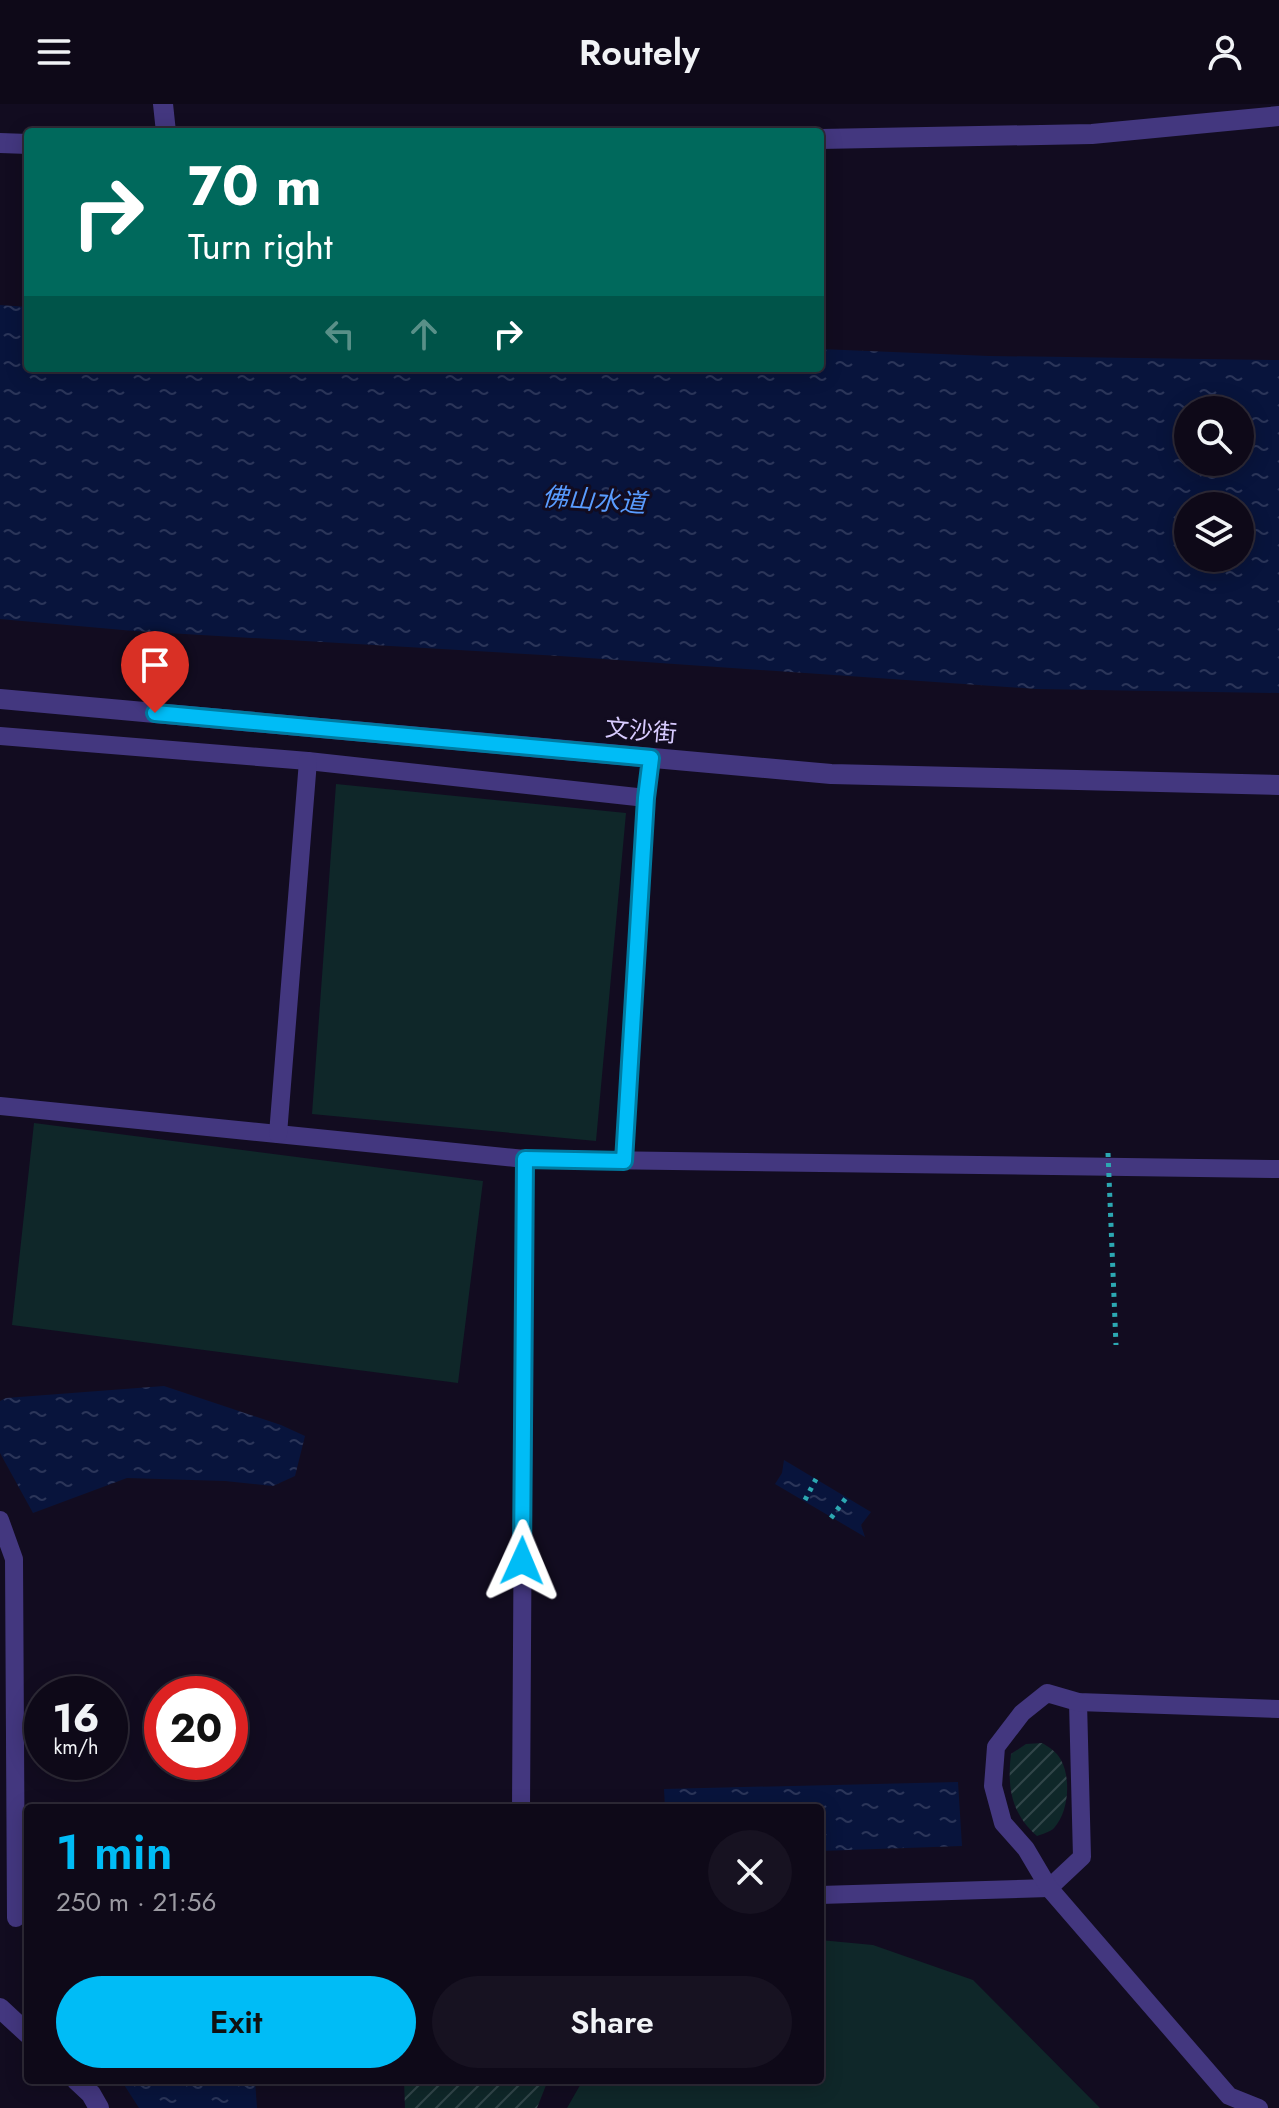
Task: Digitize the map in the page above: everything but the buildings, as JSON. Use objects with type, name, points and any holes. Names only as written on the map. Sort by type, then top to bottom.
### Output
[{"type":"street","points":[[163,104],[166,128]]},
{"type":"street","points":[[824,139],[1092,134],[1279,116]]},
{"type":"street","points":[[0,143],[24,144]]},
{"type":"street","name":"文沙街","points":[[0,699],[831,774],[1279,785]]},
{"type":"street","points":[[0,2008],[24,2030]]},
{"type":"street","points":[[80,2084],[99,2108]]},
{"type":"lane","points":[[0,736],[308,761],[646,798]]},
{"type":"lane","points":[[624,1161],[651,758]]},
{"type":"lane","points":[[278,1134],[308,761]]},
{"type":"lane","points":[[0,1106],[525,1159],[1279,1169]]},
{"type":"lane","points":[[521,1804],[525,1159]]},
{"type":"lane","points":[[0,1520],[14,1559],[7,1639],[15,1919]]},
{"type":"lane","points":[[1259,2108],[1229,2096],[1049,1888],[1026,1849],[1003,1823],[993,1786],[996,1747],[1022,1713],[1047,1693],[1078,1702],[1279,1709]]},
{"type":"lane","points":[[824,1895],[1049,1888],[1082,1857],[1078,1702]]},
{"type":"path","points":[[1108,1153],[1116,1345]]},
{"type":"path","points":[[805,1500],[816,1479]]},
{"type":"path","points":[[831,1518],[846,1498]]},
{"type":"green space","points":[[336,784],[626,813],[596,1141],[312,1114]]},
{"type":"green space","points":[[34,1123],[483,1181],[458,1383],[12,1325]]},
{"type":"green space","points":[[1042,1743],[1061,1760],[1067,1795],[1059,1821],[1052,1829],[1037,1836],[1016,1809],[1010,1766],[1011,1754],[1026,1744]]},
{"type":"green space","points":[[824,1940],[873,1945],[973,1980],[1100,2108],[567,2108],[581,2084],[824,2084]]},
{"type":"green space","points":[[404,2084],[546,2084],[537,2108],[405,2108]]},
{"type":"water","name":"佛山水道","points":[[0,305],[24,307],[24,372],[824,372],[824,349],[989,356],[1279,360],[1279,693],[1036,689],[134,631],[0,619]]},
{"type":"water","points":[[164,1386],[305,1436],[295,1476],[273,1486],[127,1478],[33,1513],[0,1453],[0,1401],[6,1398]]},
{"type":"water","points":[[784,1460],[871,1512],[861,1525],[865,1537],[775,1484],[782,1473]]},
{"type":"water","points":[[958,1782],[962,1846],[824,1851],[824,1804],[665,1804],[664,1789]]},
{"type":"water","points":[[124,2084],[255,2084],[257,2108],[139,2108]]},
{"type":"route","points":[[155,713],[651,758],[624,1161],[525,1159],[522,1561]]}]
